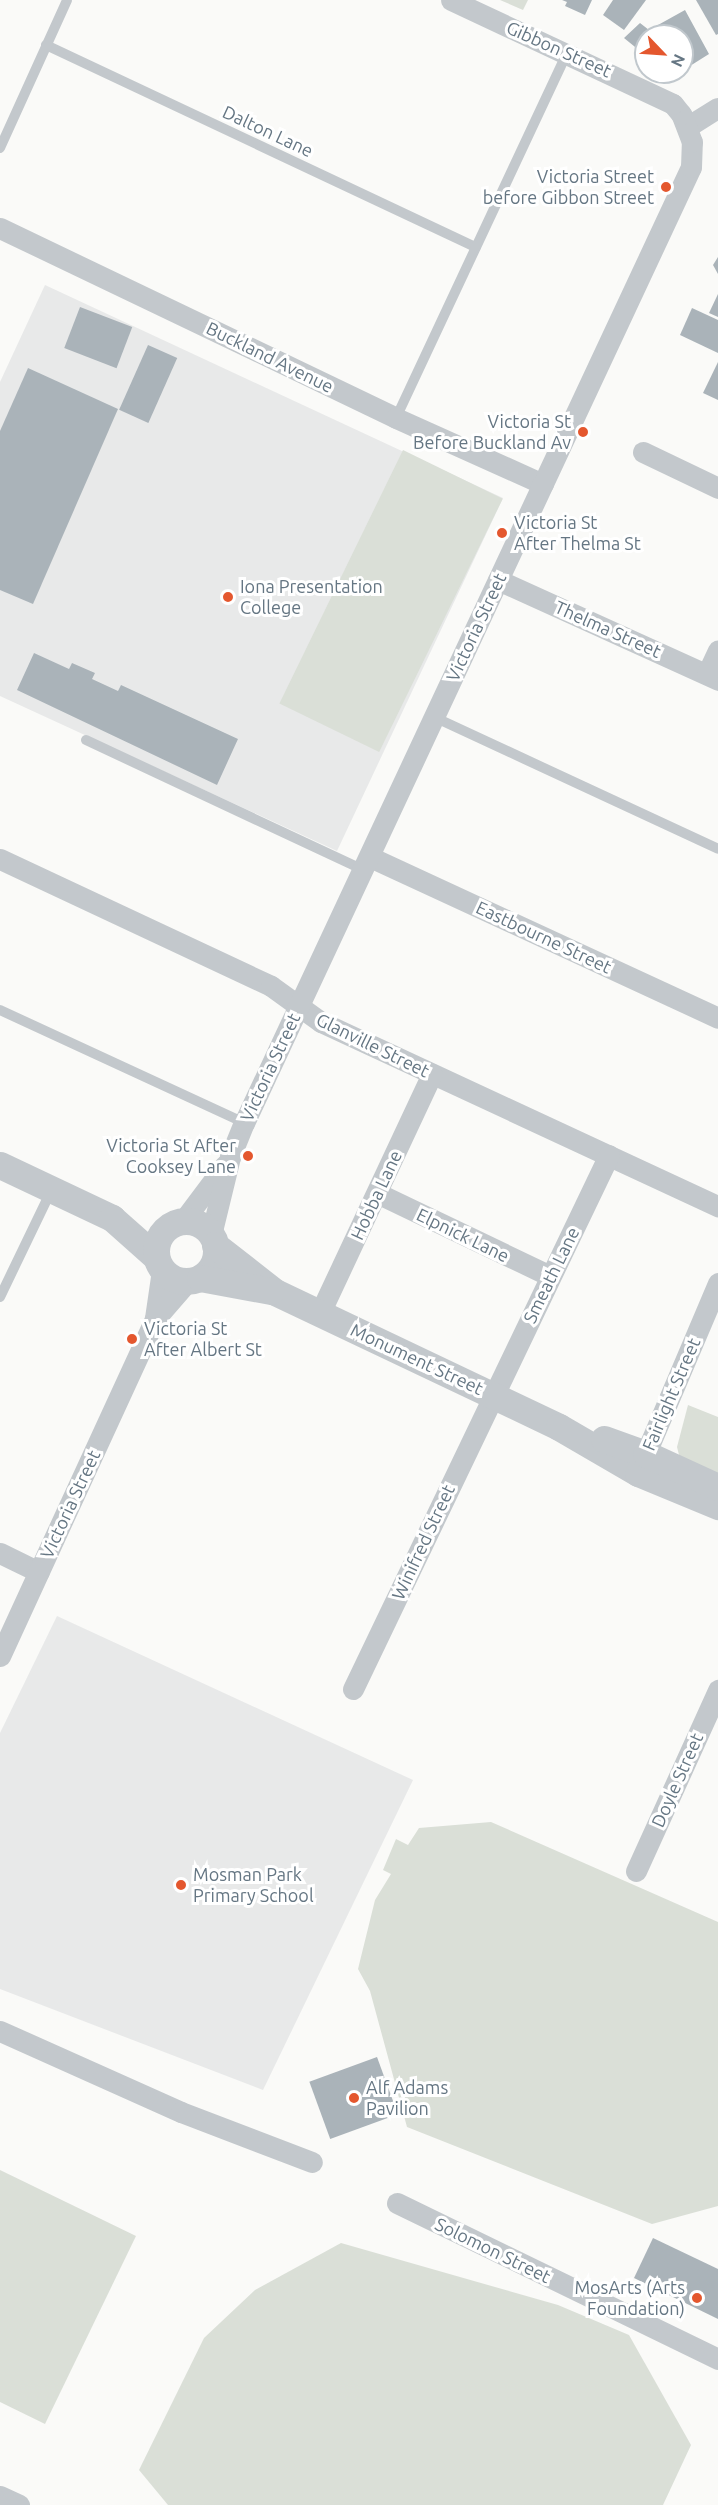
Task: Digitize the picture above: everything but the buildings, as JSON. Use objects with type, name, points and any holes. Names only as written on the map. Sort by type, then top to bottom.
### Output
[{"type":"street","name":"Gibbon Street","points":[[451,0],[661,96],[673,104],[687,127]]},
{"type":"street","points":[[687,127],[718,108]]},
{"type":"street","name":"Victoria Street","points":[[213,1240],[230,1157],[244,1123],[691,167],[693,154],[687,127]]},
{"type":"street","name":"Buckland Avenue","points":[[0,228],[396,418],[543,484]]},
{"type":"street","points":[[643,452],[718,488]]},
{"type":"street","name":"Thelma Street","points":[[498,580],[712,677]]},
{"type":"street","points":[[712,677],[718,650]]},
{"type":"street","name":"Glanville Street","points":[[0,859],[271,986],[321,1022],[718,1206]]},
{"type":"street","name":"Eastbourne Street","points":[[366,863],[718,1018]]},
{"type":"street","name":"Hobba Lane","points":[[319,1315],[432,1074]]},
{"type":"street","name":"Smeath Lane","points":[[493,1394],[609,1155]]},
{"type":"street","name":"Victoria Street","points":[[177,1224],[230,1157]]},
{"type":"street","points":[[0,1165],[112,1218],[177,1281],[193,1280],[213,1264],[213,1240],[199,1224],[112,1218]]},
{"type":"street","name":"Elpnick Lane","points":[[377,1193],[550,1276]]},
{"type":"street","points":[[159,1264],[159,1239],[177,1224]]},
{"type":"street","name":"Monument Street","points":[[213,1240],[275,1292],[319,1315],[493,1394],[559,1427],[642,1463],[718,1487]]},
{"type":"street","name":"Victoria Street","points":[[155,1319],[159,1264]]},
{"type":"street","name":"Victoria Street","points":[[0,1656],[155,1319],[193,1280]]},
{"type":"street","name":"Monument Street","points":[[193,1280],[275,1292]]},
{"type":"street","name":"Fairlight Street","points":[[642,1463],[718,1283]]},
{"type":"street","name":"Winifred Street","points":[[353,1689],[493,1394]]},
{"type":"street","name":"Monument Street","points":[[642,1463],[718,1506]]},
{"type":"street","points":[[0,1553],[39,1572]]},
{"type":"street","name":"Doyle Street","points":[[636,1870],[718,1690]]},
{"type":"street","points":[[0,2031],[181,2112],[312,2162]]},
{"type":"street","name":"Solomon Street","points":[[397,2203],[718,2359]]},
{"type":"street","points":[[0,2496],[19,2505]]},
{"type":"lane","points":[[0,148],[67,0]]},
{"type":"lane","name":"Dalton Lane","points":[[46,45],[476,247]]},
{"type":"lane","points":[[396,418],[567,53]]},
{"type":"lane","points":[[434,717],[718,849]]},
{"type":"lane","points":[[86,740],[366,863]]},
{"type":"lane","points":[[0,1010],[244,1123]]},
{"type":"lane","points":[[0,1297],[52,1189]]},
{"type":"shaded area","points":[[500,0],[528,0],[523,10]]},
{"type":"shaded area","name":"Iona Presentation College","points":[[45,285],[503,498],[337,851],[0,696],[0,382]]},
{"type":"shaded area","points":[[403,450],[503,499],[379,752],[279,703]]},
{"type":"shaded area","points":[[688,1405],[718,1417],[718,1475],[680,1459],[677,1447]]},
{"type":"shaded area","name":"Mosman Park Primary School","points":[[57,1616],[413,1780],[263,2090],[0,1989],[0,1733]]},
{"type":"shaded area","points":[[491,1822],[718,1922],[718,2206],[652,2224],[407,2127],[370,1991],[358,1969],[375,1900],[391,1874],[383,1870],[396,1839],[408,1845],[419,1828]]},
{"type":"shaded area","points":[[0,2170],[136,2236],[45,2424],[0,2402]]},
{"type":"shaded area","points":[[341,2243],[558,2305],[629,2335],[691,2445],[663,2505],[168,2505],[139,2470],[204,2338],[255,2290]]},
{"type":"place","name":"Victoria Street before Gibbon Street","points":[[666,187]]},
{"type":"place","name":"Victoria St Before Buckland Av","points":[[583,432]]},
{"type":"place","name":"Victoria St After Thelma St","points":[[502,533]]},
{"type":"place","name":"Iona Presentation College","points":[[228,597]]},
{"type":"place","name":"Victoria St After Cooksey Lane","points":[[248,1156]]},
{"type":"place","name":"Victoria St After Albert St","points":[[132,1339]]},
{"type":"place","name":"Mosman Park Primary School","points":[[181,1885]]},
{"type":"place","name":"Alf Adams Pavilion","points":[[354,2098]]},
{"type":"place","name":"MosArts (Arts Foundation)","points":[[697,2298]]}]
